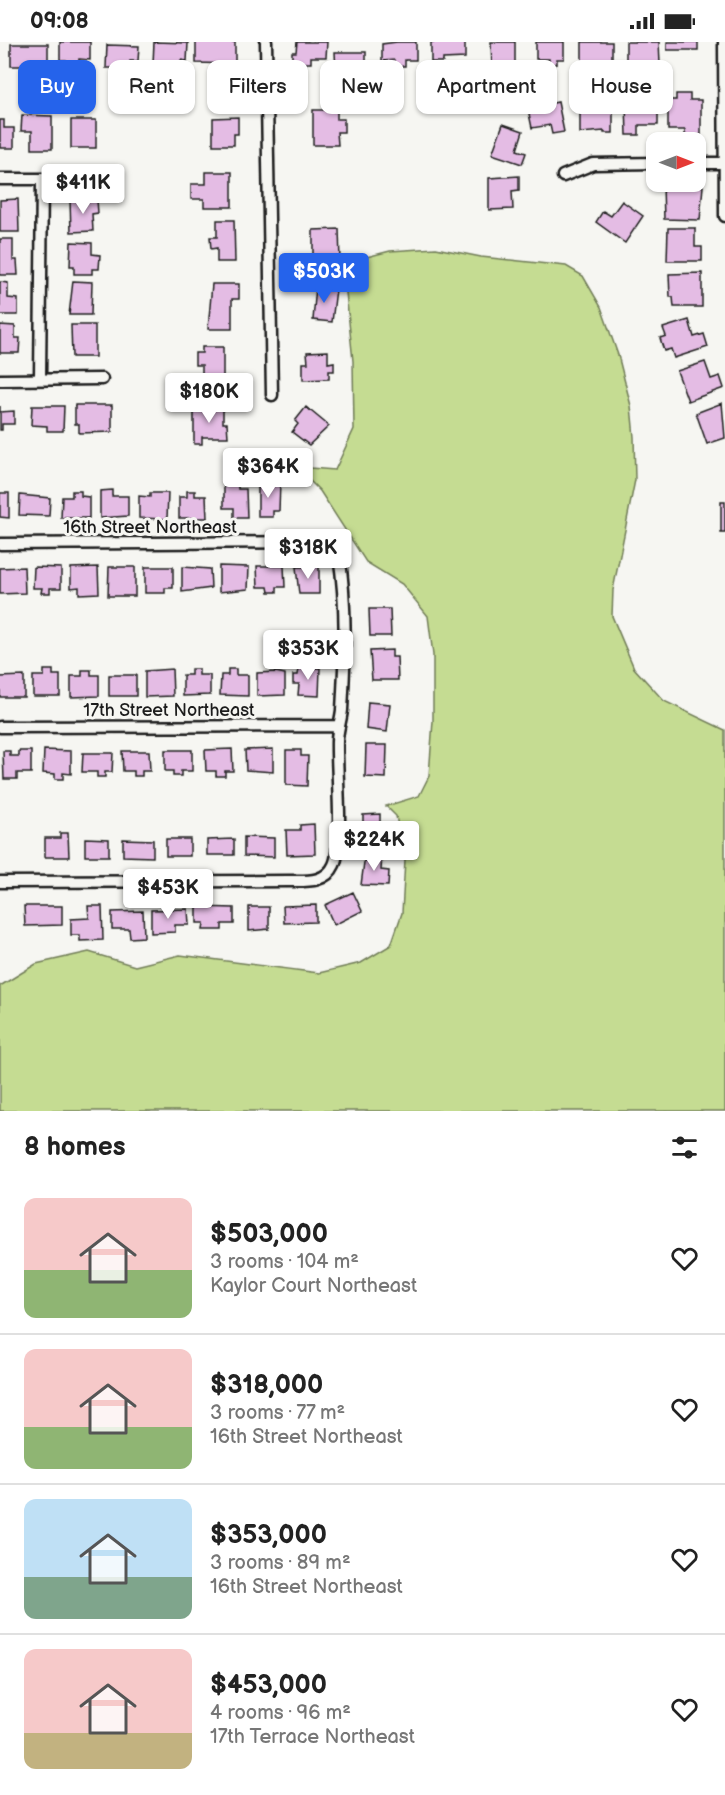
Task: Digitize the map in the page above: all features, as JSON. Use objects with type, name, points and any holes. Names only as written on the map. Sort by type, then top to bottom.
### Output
[{"type":"street","points":[[266,42],[272,395]]},
{"type":"street","points":[[724,42],[725,216]]},
{"type":"street","points":[[706,163],[723,162]]},
{"type":"street","points":[[563,176],[593,164],[646,163]]},
{"type":"street","points":[[0,179],[87,179]]},
{"type":"street","points":[[40,379],[42,179]]},
{"type":"street","points":[[0,380],[102,379]]},
{"type":"street","name":"16th Street Northeast","points":[[0,544],[323,542],[339,555],[345,591],[342,711],[338,726],[338,820],[334,864],[327,874],[316,880],[0,882]]},
{"type":"street","name":"17th Street Northeast","points":[[0,727],[338,726]]},
{"type":"green space","points":[[436,248],[481,257],[566,266],[583,276],[601,307],[618,355],[631,406],[635,480],[613,590],[612,616],[634,668],[664,701],[725,730],[725,1111],[0,1111],[0,986],[36,964],[89,952],[135,966],[180,955],[319,973],[361,963],[391,945],[402,913],[405,860],[396,816],[386,806],[419,796],[429,776],[433,721],[433,655],[428,616],[402,584],[366,562],[320,491],[296,467],[335,470],[354,429],[353,361],[343,263],[390,251]]},
{"type":"building","points":[[60,42],[90,42],[90,60],[60,60]]},
{"type":"building","points":[[154,42],[188,43],[187,60],[153,60]]},
{"type":"building","points":[[196,42],[235,42],[235,60],[207,60],[207,63],[196,63]]},
{"type":"building","points":[[297,42],[327,42],[326,57],[311,57],[311,63],[308,63],[308,60],[292,60],[292,52],[296,52]]},
{"type":"building","points":[[416,42],[416,60],[405,60],[404,66],[404,60],[382,60],[382,44]]},
{"type":"building","points":[[431,42],[465,42],[465,58],[431,60]]},
{"type":"building","points":[[491,42],[515,42],[515,60],[492,60]]},
{"type":"building","points":[[536,42],[564,42],[564,59],[536,59]]},
{"type":"building","points":[[582,42],[612,42],[612,60],[582,60]]},
{"type":"building","points":[[626,42],[659,42],[660,60],[626,60]]},
{"type":"building","points":[[667,42],[698,42],[698,50],[667,50]]},
{"type":"building","points":[[11,44],[48,44],[48,60],[18,60],[18,66],[11,66]]},
{"type":"building","points":[[107,45],[139,46],[138,60],[108,60],[108,68],[106,68]]},
{"type":"building","points":[[335,52],[366,52],[366,60],[335,60]]},
{"type":"building","points":[[676,94],[690,94],[690,100],[701,100],[701,132],[668,130],[668,114],[673,114],[673,100],[676,100]]},
{"type":"building","points":[[558,102],[564,132],[552,134],[550,125],[532,128],[529,114],[557,114]]},
{"type":"building","points":[[313,110],[320,110],[320,114],[337,114],[337,119],[344,119],[344,132],[337,132],[338,145],[313,145]]},
{"type":"building","points":[[580,114],[613,114],[613,133],[604,133],[604,131],[580,133]]},
{"type":"building","points":[[626,114],[658,114],[658,125],[639,125],[639,135],[627,135]]},
{"type":"building","points":[[22,115],[52,116],[52,149],[32,149],[32,131],[21,131]]},
{"type":"building","points":[[238,117],[238,134],[234,134],[234,145],[213,145],[213,118]]},
{"type":"building","points":[[0,120],[4,120],[4,128],[14,128],[14,148],[0,148]]},
{"type":"building","points":[[71,120],[96,120],[96,148],[71,148]]},
{"type":"building","points":[[503,124],[523,131],[517,150],[526,153],[522,164],[492,154]]},
{"type":"building","points":[[206,172],[232,172],[232,207],[204,207],[204,199],[191,199],[191,184],[206,184]]},
{"type":"building","points":[[519,176],[519,190],[512,191],[513,209],[489,210],[489,178]]},
{"type":"building","points":[[663,192],[702,192],[700,220],[664,219]]},
{"type":"building","points":[[18,199],[19,232],[0,232],[0,200]]},
{"type":"building","points":[[70,200],[97,200],[98,213],[92,214],[93,231],[71,232]]},
{"type":"building","points":[[622,201],[643,216],[625,243],[596,222],[603,211],[611,216]]},
{"type":"building","points":[[217,220],[234,220],[235,262],[217,262],[217,248],[211,249],[210,237],[217,237]]},
{"type":"building","points":[[668,228],[695,228],[695,247],[702,247],[702,261],[667,261]]},
{"type":"building","points":[[339,229],[340,261],[313,261],[313,230]]},
{"type":"building","points":[[0,239],[13,239],[13,260],[17,260],[18,275],[0,275]]},
{"type":"building","points":[[71,242],[92,243],[92,254],[100,255],[99,269],[92,269],[92,274],[74,274],[74,266],[70,266]]},
{"type":"building","points":[[702,273],[702,307],[674,307],[673,297],[670,297],[669,274]]},
{"type":"building","points":[[73,281],[92,282],[91,315],[69,315]]},
{"type":"building","points":[[0,282],[8,283],[8,298],[18,299],[18,315],[0,315]]},
{"type":"building","points":[[212,284],[239,284],[239,299],[232,299],[232,329],[208,329]]},
{"type":"building","points":[[316,287],[336,289],[332,322],[313,320]]},
{"type":"building","points":[[689,320],[694,337],[704,334],[708,347],[674,358],[671,349],[664,351],[660,338],[666,336],[663,328]]},
{"type":"building","points":[[0,325],[15,326],[15,338],[20,338],[19,353],[0,353]]},
{"type":"building","points":[[71,325],[95,325],[95,357],[72,357]]},
{"type":"building","points":[[202,347],[223,347],[223,382],[202,382],[202,365],[195,365],[195,353],[202,353]]},
{"type":"building","points":[[328,351],[328,363],[334,362],[334,371],[329,371],[329,379],[303,380],[303,363],[308,363],[307,352]]},
{"type":"building","points":[[705,362],[711,379],[720,376],[724,388],[688,401],[677,371]]},
{"type":"building","points":[[722,403],[725,438],[707,444],[696,413]]},
{"type":"building","points":[[75,405],[112,405],[112,432],[79,433],[79,424],[75,424]]},
{"type":"building","points":[[32,406],[64,406],[63,431],[47,431],[47,426],[31,425]]},
{"type":"building","points":[[223,407],[223,423],[227,423],[228,437],[202,437],[202,444],[194,444],[194,408]]},
{"type":"building","points":[[306,407],[329,426],[309,445],[292,432],[298,424],[295,421]]},
{"type":"building","points":[[14,411],[14,424],[2,424],[2,430],[0,430],[0,412]]},
{"type":"building","points":[[258,482],[280,482],[279,511],[273,511],[273,517],[258,517]]},
{"type":"building","points":[[224,483],[238,483],[238,489],[246,489],[247,518],[234,518],[234,508],[224,508]]},
{"type":"building","points":[[112,490],[112,496],[128,496],[128,516],[100,518],[100,491]]},
{"type":"building","points":[[72,491],[81,491],[81,496],[89,497],[89,518],[61,518],[62,497],[72,497]]},
{"type":"building","points":[[187,491],[195,491],[195,496],[206,496],[207,518],[179,518],[179,497],[187,497]]},
{"type":"building","points":[[0,493],[9,493],[9,518],[0,517]]},
{"type":"building","points":[[150,493],[168,493],[167,519],[139,518],[139,496],[150,497]]},
{"type":"building","points":[[20,495],[50,498],[49,516],[19,515]]},
{"type":"building","points":[[721,502],[725,502],[725,533],[721,533]]},
{"type":"building","points":[[219,566],[249,567],[248,589],[219,592]]},
{"type":"building","points":[[257,566],[284,566],[285,587],[277,587],[277,592],[269,592],[268,587],[258,587]]},
{"type":"building","points":[[319,566],[319,594],[299,594],[296,567]]},
{"type":"building","points":[[24,567],[25,593],[0,594],[0,568]]},
{"type":"building","points":[[34,567],[61,568],[61,588],[50,588],[50,593],[41,593],[42,588],[33,588]]},
{"type":"building","points":[[98,567],[99,593],[79,594],[79,587],[71,588],[71,568]]},
{"type":"building","points":[[109,567],[135,567],[135,596],[108,596]]},
{"type":"building","points":[[145,567],[173,567],[173,588],[165,588],[165,593],[145,593]]},
{"type":"building","points":[[182,567],[210,569],[211,588],[182,592]]},
{"type":"building","points":[[369,609],[390,609],[391,636],[370,636]]},
{"type":"building","points":[[392,650],[392,657],[397,657],[398,680],[372,680],[370,651]]},
{"type":"building","points":[[299,667],[320,668],[319,696],[298,695],[299,684],[293,684],[293,675],[298,675]]},
{"type":"building","points":[[172,669],[173,696],[145,697],[145,671]]},
{"type":"building","points":[[191,669],[199,669],[199,675],[210,675],[210,695],[183,696],[183,675],[191,675]]},
{"type":"building","points":[[228,669],[236,669],[236,675],[248,675],[248,696],[220,695],[221,675],[228,675]]},
{"type":"building","points":[[44,670],[53,670],[53,675],[60,675],[60,696],[33,696],[33,676],[44,676]]},
{"type":"building","points":[[82,670],[91,670],[91,675],[99,675],[99,696],[71,697],[71,676],[82,676]]},
{"type":"building","points":[[257,673],[285,674],[285,695],[257,696]]},
{"type":"building","points":[[109,675],[136,675],[136,696],[109,696]]},
{"type":"building","points":[[24,676],[24,697],[0,697],[0,677]]},
{"type":"building","points":[[368,702],[390,704],[387,732],[366,729]]},
{"type":"building","points":[[366,745],[387,745],[386,778],[365,777]]},
{"type":"building","points":[[232,749],[233,771],[225,771],[225,776],[216,776],[216,771],[206,771],[205,750]]},
{"type":"building","points":[[273,749],[273,772],[246,770],[245,750]]},
{"type":"building","points":[[44,750],[71,751],[71,774],[63,773],[63,779],[55,779],[55,774],[43,773]]},
{"type":"building","points":[[165,750],[192,750],[192,771],[181,771],[181,776],[173,776],[173,771],[165,771]]},
{"type":"building","points":[[286,750],[301,750],[301,756],[308,756],[307,786],[286,785]]},
{"type":"building","points":[[3,751],[10,751],[10,756],[19,756],[19,751],[31,751],[31,773],[17,773],[17,779],[4,779]]},
{"type":"building","points":[[122,751],[149,751],[150,771],[142,771],[142,776],[134,776],[134,771],[123,771]]},
{"type":"building","points":[[83,753],[113,753],[112,772],[105,772],[105,777],[97,777],[97,772],[82,772]]},
{"type":"building","points":[[380,814],[380,843],[363,843],[363,815]]},
{"type":"building","points":[[314,824],[315,854],[287,855],[286,830],[300,830],[300,825]]},
{"type":"building","points":[[60,833],[68,833],[69,857],[45,857],[45,838],[60,838]]},
{"type":"building","points":[[244,837],[274,838],[274,857],[244,856]]},
{"type":"building","points":[[85,838],[109,839],[109,856],[85,856]]},
{"type":"building","points":[[123,839],[153,840],[153,857],[123,856]]},
{"type":"building","points":[[166,839],[190,839],[190,856],[166,856]]},
{"type":"building","points":[[234,839],[234,855],[207,855],[207,840]]},
{"type":"building","points":[[365,855],[382,855],[381,870],[389,871],[388,886],[361,885]]},
{"type":"building","points":[[353,892],[362,911],[334,925],[325,905]]},
{"type":"building","points":[[316,905],[316,922],[284,923],[283,906]]},
{"type":"building","points":[[24,906],[62,906],[62,925],[25,926]]},
{"type":"building","points":[[88,906],[102,906],[103,940],[80,941],[80,935],[71,935],[71,919],[89,918]]},
{"type":"building","points":[[197,907],[234,908],[234,924],[222,924],[222,930],[203,930],[204,923],[197,923]]},
{"type":"building","points":[[249,907],[269,907],[269,929],[249,931]]},
{"type":"building","points":[[188,909],[189,925],[175,925],[175,932],[151,933],[151,910]]},
{"type":"building","points":[[143,911],[144,937],[130,938],[129,929],[112,929],[112,912]]}]
